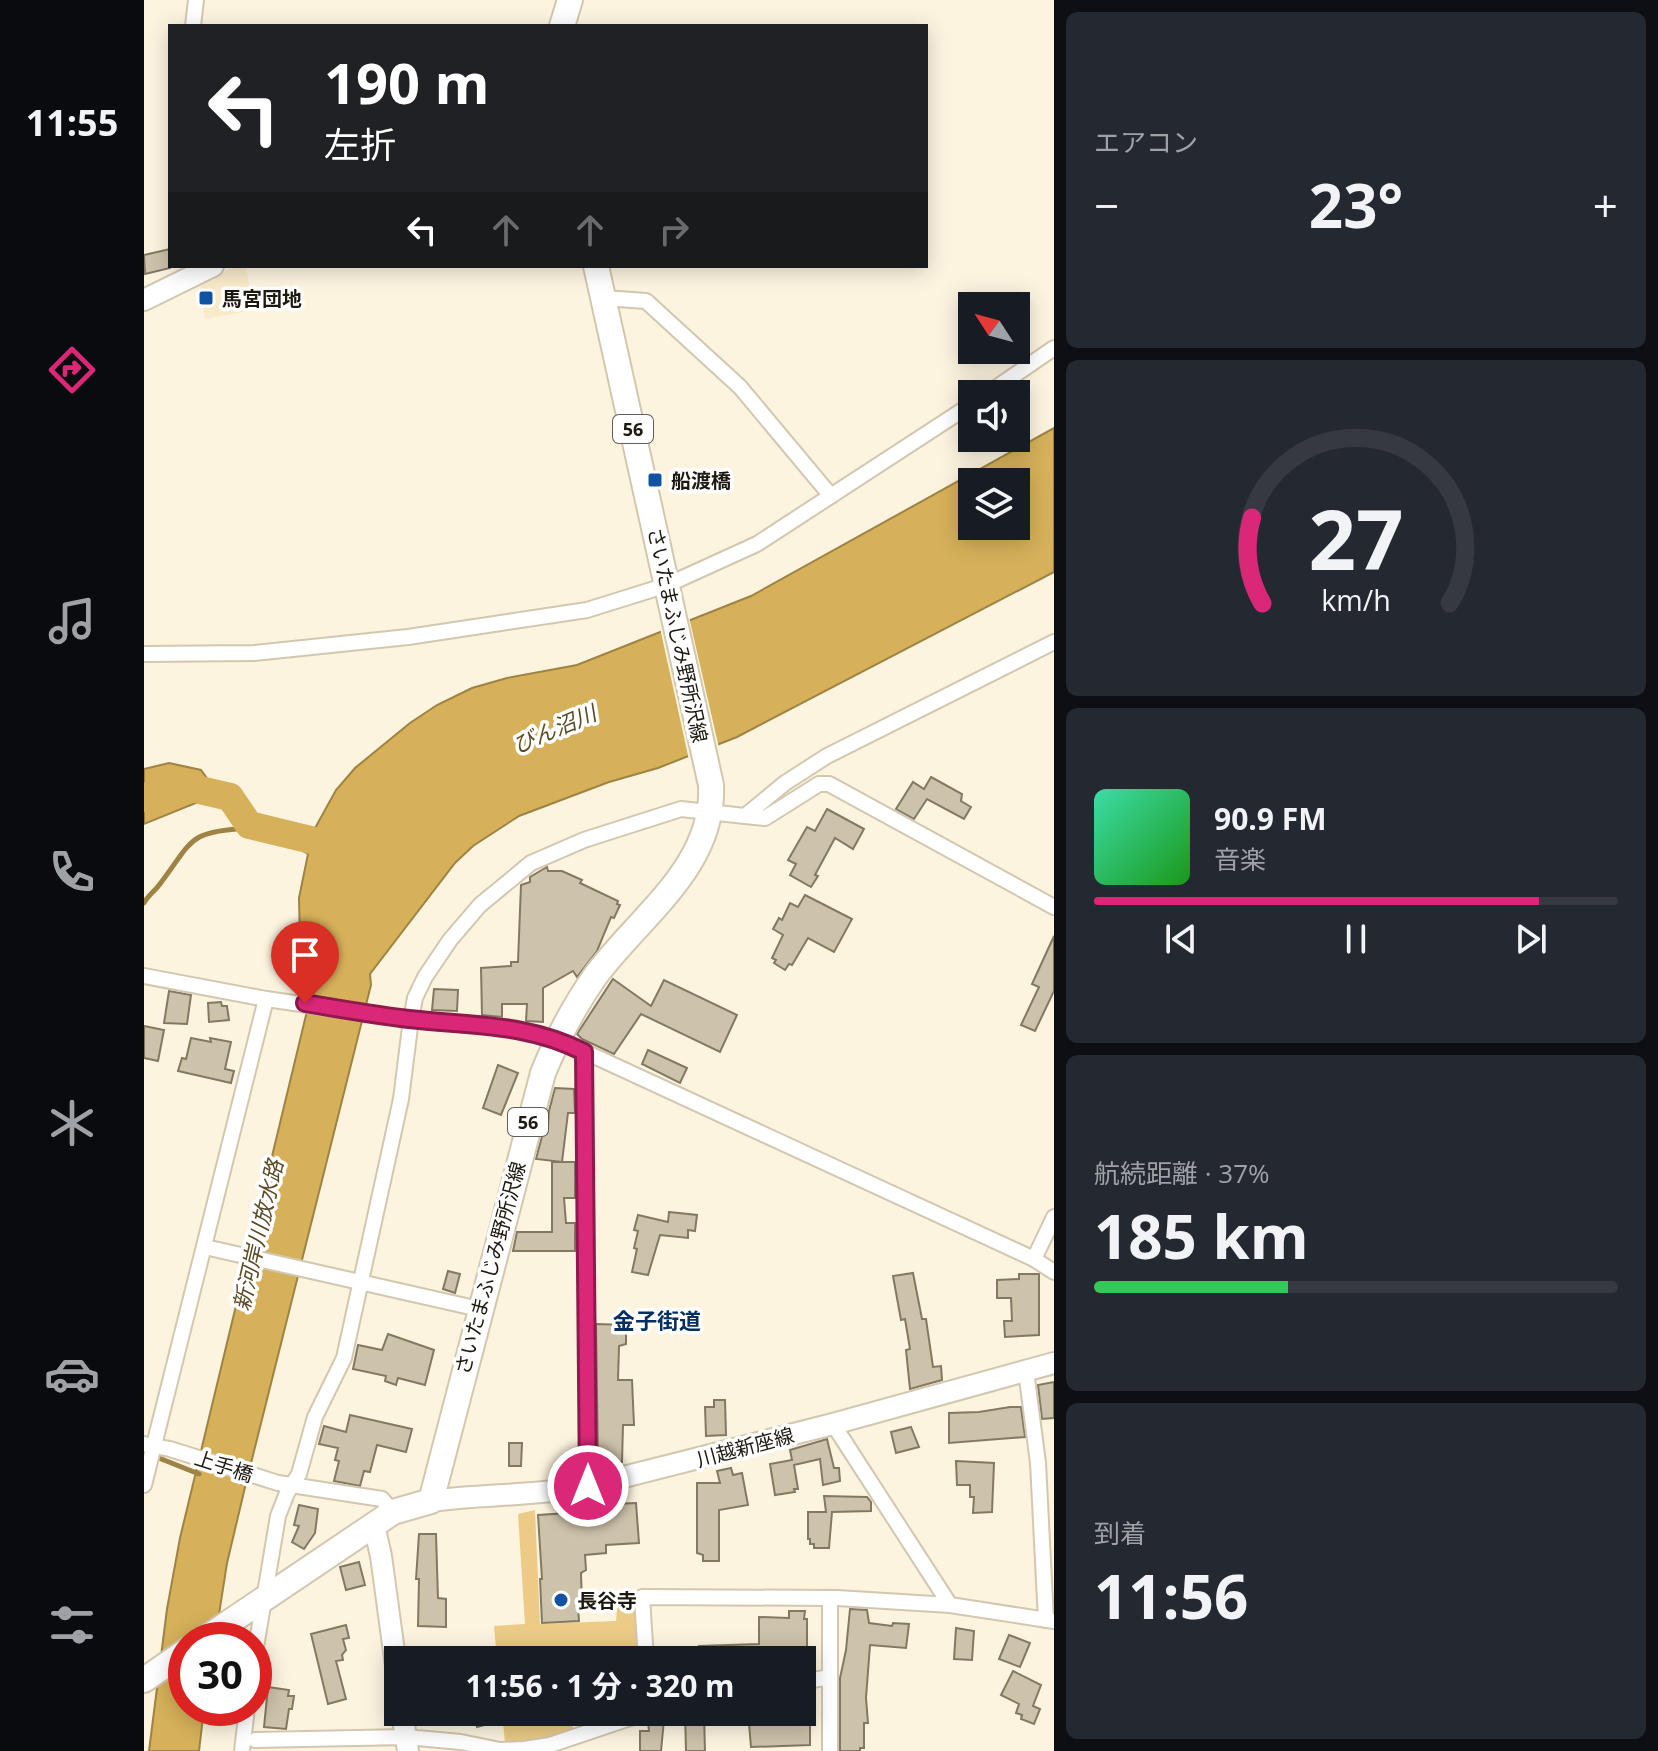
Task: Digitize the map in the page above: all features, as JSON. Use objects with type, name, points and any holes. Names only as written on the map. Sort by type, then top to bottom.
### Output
[{"type":"main road","points":[[563,24],[570,0]]},
{"type":"main road","points":[[144,300],[209,268]]},
{"type":"main road","name":"さいたまふじみ野所沢線","points":[[431,1501],[533,1105],[557,1039],[595,977],[691,862],[703,842],[710,813],[711,785],[596,268]]},
{"type":"main road","name":"川越新座線","points":[[431,1501],[466,1496],[558,1492],[588,1486],[833,1424],[1054,1363]]},
{"type":"main road","points":[[230,1622],[383,1519],[431,1501]]},
{"type":"main road","points":[[383,1519],[381,1556],[393,1646]]},
{"type":"main road","points":[[144,1680],[168,1663]]},
{"type":"street","points":[[193,24],[196,0]]},
{"type":"street","points":[[604,298],[646,301],[740,387],[831,496]]},
{"type":"street","points":[[1010,380],[1052,355]]},
{"type":"street","points":[[144,654],[201,656],[254,653],[408,637],[587,610],[668,589],[757,544],[958,413]]},
{"type":"street","points":[[745,816],[785,783],[827,756],[1054,642]]},
{"type":"street","points":[[260,1622],[257,1604],[285,1484],[299,1474],[315,1417],[344,1358],[401,1099],[415,998],[450,940],[480,905],[531,863],[584,840],[681,809],[765,818],[819,784],[829,784],[1054,907]]},
{"type":"street","points":[[144,976],[391,1017],[514,1028],[557,1039],[1034,1259],[1054,1272]]},
{"type":"street","points":[[144,1485],[271,999]]},
{"type":"street","points":[[584,1052],[588,1486]]},
{"type":"street","points":[[1034,1259],[1054,1217]]},
{"type":"street","points":[[205,1247],[479,1309]]},
{"type":"street","points":[[645,1646],[642,1597],[830,1598],[950,1605],[1050,1620],[1038,1463],[1026,1371]]},
{"type":"street","points":[[833,1424],[950,1605]]},
{"type":"street","name":"上手橋","points":[[156,1446],[285,1484],[382,1499],[383,1519]]},
{"type":"street","points":[[830,1598],[830,1751]]},
{"type":"street","points":[[816,1680],[830,1677]]},
{"type":"street","points":[[242,1751],[245,1726]]},
{"type":"street","points":[[255,1740],[407,1744],[461,1742],[500,1750],[550,1745],[606,1726]]},
{"type":"shaded area","points":[[232,268],[246,268],[254,310],[205,319],[200,283]]},
{"type":"shaded area","points":[[535,1510],[540,1624],[616,1621],[617,1608],[637,1607],[640,1646],[496,1646],[494,1626],[525,1624],[518,1514]]},
{"type":"shaded area","points":[[503,1726],[573,1726],[573,1732],[548,1740],[505,1743]]},
{"type":"water","name":"新河岸川放水路","points":[[1054,428],[1054,572],[737,737],[519,816],[473,846],[455,863],[370,974],[371,985],[227,1563],[218,1622],[168,1622],[168,1726],[202,1726],[199,1751],[149,1751],[167,1609],[180,1538],[314,982],[315,972],[306,961],[300,942],[299,898],[308,854],[298,848],[299,844],[274,836],[276,829],[301,835],[302,830],[314,830],[336,790],[355,768],[437,705],[472,688],[507,678],[577,665],[751,596],[958,481],[958,540],[1030,540],[1030,468],[982,468],[1011,452],[1030,452],[1030,441]]},
{"type":"water","points":[[169,763],[201,770],[218,794],[144,824],[144,769]]},
{"type":"pier","points":[[689,617],[719,748],[689,760],[660,628]]},
{"type":"building","points":[[168,249],[170,268],[145,274],[144,255]]},
{"type":"building","points":[[931,777],[962,794],[961,801],[971,807],[964,819],[927,799],[914,819],[896,809],[913,782],[924,789]]},
{"type":"building","points":[[827,809],[864,829],[853,849],[835,838],[811,887],[790,875],[796,864],[788,860],[807,827],[815,831]]},
{"type":"building","points":[[547,867],[548,871],[562,871],[582,880],[580,883],[618,901],[620,905],[614,918],[611,917],[597,951],[577,977],[573,971],[543,988],[543,1022],[526,1021],[527,1004],[502,1004],[502,1017],[482,1015],[481,968],[511,966],[511,962],[518,962],[521,885],[530,882],[530,877]]},
{"type":"building","points":[[805,895],[852,919],[834,952],[808,938],[792,965],[789,964],[785,970],[772,958],[783,935],[773,929],[779,918],[782,920],[790,903],[798,907]]},
{"type":"building","points":[[1054,936],[1054,991],[1035,1031],[1021,1025],[1039,987],[1032,984]]},
{"type":"building","points":[[613,979],[651,1006],[664,980],[737,1015],[720,1052],[641,1014],[614,1054],[582,1039],[577,1034]]},
{"type":"building","points":[[434,989],[458,990],[457,1011],[432,1010]]},
{"type":"building","points":[[169,991],[191,995],[187,1024],[164,1023]]},
{"type":"building","points":[[221,1002],[222,1006],[227,1006],[229,1020],[209,1022],[208,1003]]},
{"type":"building","points":[[144,1026],[164,1030],[158,1061],[144,1058]]},
{"type":"building","points":[[191,1038],[231,1042],[225,1069],[234,1071],[231,1083],[178,1071],[182,1058],[186,1059]]},
{"type":"building","points":[[648,1050],[687,1068],[680,1083],[642,1064]]},
{"type":"building","points":[[498,1065],[518,1073],[501,1115],[483,1108]]},
{"type":"building","points":[[555,1088],[574,1089],[575,1113],[568,1113],[562,1162],[536,1159],[544,1129],[548,1128]]},
{"type":"building","points":[[552,1162],[575,1162],[575,1198],[564,1198],[566,1223],[575,1223],[575,1251],[513,1251],[517,1232],[552,1232]]},
{"type":"building","points":[[669,1212],[697,1215],[695,1231],[688,1230],[688,1238],[660,1235],[648,1275],[632,1272],[637,1249],[634,1248],[638,1231],[634,1230],[638,1215],[668,1222]]},
{"type":"building","points":[[448,1271],[460,1274],[455,1293],[443,1289]]},
{"type":"building","points":[[913,1273],[922,1319],[926,1319],[933,1367],[941,1366],[942,1380],[910,1389],[906,1350],[910,1349],[893,1276]]},
{"type":"building","points":[[1019,1274],[1039,1274],[1039,1335],[1005,1337],[1004,1321],[1012,1321],[1011,1298],[997,1298],[997,1280],[1019,1279]]},
{"type":"building","points":[[596,1324],[626,1325],[626,1344],[619,1346],[618,1380],[632,1380],[634,1425],[623,1425],[622,1462],[598,1461]]},
{"type":"building","points":[[388,1334],[434,1350],[425,1385],[398,1378],[396,1385],[385,1381],[386,1376],[353,1369],[358,1345],[382,1350]]},
{"type":"building","points":[[1054,1382],[1054,1418],[1042,1419],[1038,1385]]},
{"type":"building","points":[[714,1400],[725,1400],[726,1435],[706,1436],[705,1407],[714,1407]]},
{"type":"building","points":[[1021,1407],[1025,1437],[949,1443],[949,1413]]},
{"type":"building","points":[[350,1415],[412,1429],[406,1452],[377,1445],[370,1472],[364,1471],[360,1486],[334,1481],[339,1461],[335,1460],[338,1448],[319,1444],[324,1426],[346,1432]]},
{"type":"building","points":[[911,1427],[919,1447],[896,1453],[891,1432]]},
{"type":"building","points":[[827,1439],[834,1468],[839,1468],[840,1481],[823,1485],[820,1459],[794,1465],[798,1489],[775,1495],[770,1464],[792,1460],[790,1450]]},
{"type":"building","points":[[509,1443],[522,1443],[521,1466],[509,1466]]},
{"type":"building","points":[[956,1461],[994,1463],[992,1512],[973,1513],[974,1497],[970,1497],[970,1485],[957,1485]]},
{"type":"building","points":[[731,1468],[733,1475],[742,1473],[748,1505],[719,1510],[719,1561],[703,1561],[703,1555],[697,1553],[697,1483],[720,1483],[717,1471]]},
{"type":"building","points":[[824,1496],[867,1497],[871,1502],[871,1511],[832,1512],[829,1548],[814,1548],[808,1539],[808,1512],[826,1512]]},
{"type":"building","points":[[636,1503],[639,1543],[606,1545],[606,1553],[585,1555],[579,1621],[542,1623],[538,1515],[584,1512],[584,1509],[612,1508],[612,1504]]},
{"type":"building","points":[[299,1505],[318,1509],[315,1533],[304,1549],[292,1542],[299,1526],[294,1525]]},
{"type":"building","points":[[419,1534],[436,1534],[438,1598],[446,1599],[446,1627],[418,1626],[419,1579],[416,1579]]},
{"type":"building","points":[[359,1562],[365,1585],[346,1590],[340,1567]]},
{"type":"building","points":[[850,1609],[867,1610],[869,1623],[892,1626],[893,1623],[909,1624],[906,1648],[870,1645],[866,1698],[868,1723],[864,1723],[864,1748],[860,1751],[840,1751],[840,1678]]},
{"type":"building","points":[[789,1611],[805,1611],[807,1646],[699,1646],[759,1644],[759,1617],[789,1618]]},
{"type":"building","points":[[346,1625],[349,1638],[343,1639],[346,1650],[343,1660],[336,1661],[346,1699],[328,1704],[311,1634]]},
{"type":"building","points":[[956,1628],[974,1631],[972,1660],[954,1659]]},
{"type":"building","points":[[1009,1635],[1030,1643],[1020,1667],[999,1659]]},
{"type":"building","points":[[1013,1671],[1041,1685],[1033,1706],[1040,1709],[1034,1724],[1021,1719],[1022,1715],[1016,1713],[1019,1704],[1001,1695]]},
{"type":"building","points":[[272,1688],[289,1690],[288,1696],[294,1696],[286,1729],[264,1727],[272,1726]]},
{"type":"building","points":[[648,1726],[663,1726],[661,1751],[640,1751],[640,1731],[649,1731]]},
{"type":"building","points":[[685,1726],[704,1726],[705,1751],[686,1751]]},
{"type":"building","points":[[749,1726],[810,1726],[810,1745],[751,1747]]},
{"type":"waterway","name":"びん沼川","points":[[144,798],[174,784],[230,797],[249,825],[311,840]]},
{"type":"waterway","points":[[144,903],[194,841],[213,832],[248,828],[249,825]]},
{"type":"waterway","points":[[144,1452],[199,1474]]},
{"type":"place","name":"馬宮団地","points":[[206,298]]},
{"type":"place","name":"船渡橋","points":[[655,480]]},
{"type":"place","name":"長谷寺","points":[[561,1600]]},
{"type":"district","name":"金子街道","points":[[657,1320]]},
{"type":"route","points":[[305,1003],[411,1019],[514,1028],[557,1039],[584,1052],[588,1486]]}]
